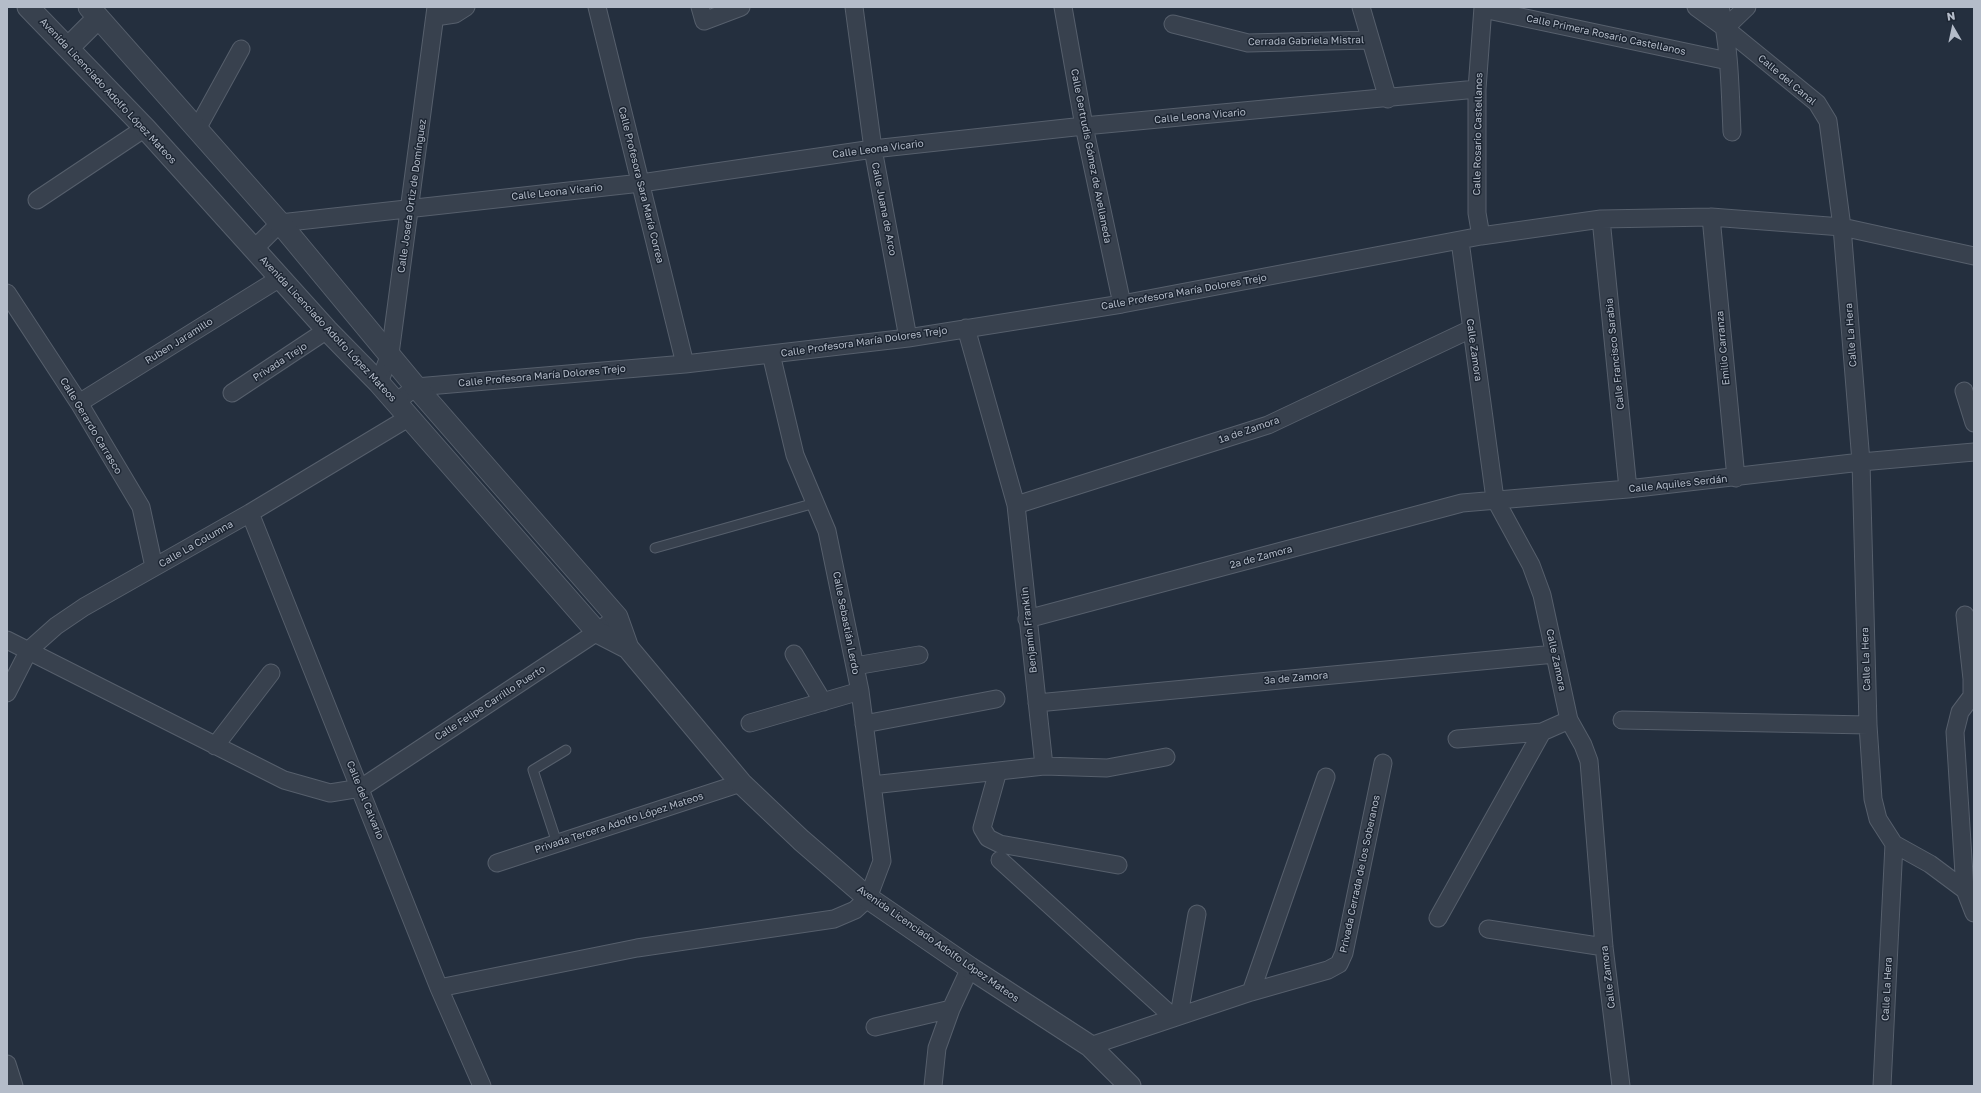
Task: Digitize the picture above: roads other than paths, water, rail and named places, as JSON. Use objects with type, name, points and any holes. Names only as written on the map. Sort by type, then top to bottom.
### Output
[{"type":"street","name":"Avenida Licenciado Adolfo López Mateos","points":[[28,7],[69,47],[146,128],[327,330],[379,383],[597,632],[628,648]]},
{"type":"street","points":[[436,12],[456,14],[466,7]]},
{"type":"street","name":"Calle Profesora Sara María Correa","points":[[597,7],[685,364]]},
{"type":"street","points":[[700,7],[704,20],[741,7]]},
{"type":"street","name":"Calle Juana de Arco","points":[[854,7],[873,149],[908,338]]},
{"type":"street","name":"Calle Gertrudis Gómez de Avellaneda","points":[[1063,7],[1084,126],[1122,304]]},
{"type":"street","points":[[1361,7],[1388,99]]},
{"type":"street","name":"Calle del Canal","points":[[1696,7],[1725,28],[1817,104],[1828,121],[1842,227]]},
{"type":"street","points":[[1720,7],[1725,28],[1732,132]]},
{"type":"street","points":[[1725,28],[1747,7]]},
{"type":"street","name":"Calle Primera Rosario Castellanos","points":[[1483,8],[1728,61]]},
{"type":"street","name":"Calle Rosario Castellanos","points":[[1481,236],[1477,213],[1476,89],[1483,8]]},
{"type":"street","name":"Avenida Licenciado Adolfo López Mateos","points":[[94,12],[280,223],[416,387],[617,617],[628,648],[741,783],[801,840],[868,898],[970,968],[1090,1046],[1130,1086]]},
{"type":"street","points":[[69,47],[94,12]]},
{"type":"street","name":"Calle Josefa Ortiz de Domínguez","points":[[379,383],[390,354],[436,12]]},
{"type":"street","name":"Cerrada Gabriela Mistral","points":[[1173,24],[1248,43],[1370,40]]},
{"type":"street","points":[[197,129],[241,49]]},
{"type":"street","name":"Calle Leona Vicario","points":[[280,223],[641,183],[873,149],[1084,126],[1388,99],[1476,89]]},
{"type":"street","points":[[37,200],[146,128]]},
{"type":"street","name":"Calle Profesora María Dolores Trejo","points":[[416,387],[685,364],[908,338],[1122,304],[1481,236],[1601,219],[1711,217],[1842,227],[1974,256]]},
{"type":"street","name":"Emilio Carranza","points":[[1711,217],[1736,478]]},
{"type":"street","name":"Calle Francisco Sarabia","points":[[1601,219],[1628,489]]},
{"type":"street","points":[[254,249],[280,223]]},
{"type":"street","name":"Calle La Hera","points":[[1842,227],[1860,462],[1868,725],[1873,799],[1878,820],[1894,844],[1882,1086]]},
{"type":"street","name":"Calle Zamora","points":[[1460,241],[1495,499],[1531,565],[1542,595],[1569,720],[1583,745],[1589,761],[1604,947],[1621,1086]]},
{"type":"street","name":"Ruben Jaramillo","points":[[79,403],[280,278]]},
{"type":"street","name":"Calle Gerardo Carrasco","points":[[7,294],[79,403],[140,507],[154,567]]},
{"type":"street","name":"Benjamín Franklin","points":[[966,328],[1016,505],[1027,619],[1044,766]]},
{"type":"street","name":"1a de Zamora","points":[[1016,505],[1268,425],[1471,328]]},
{"type":"street","name":"Privada Trejo","points":[[232,393],[327,330]]},
{"type":"street","name":"Calle Sebastián Lerdo","points":[[771,354],[795,455],[827,531],[860,691],[882,861],[868,898]]},
{"type":"street","points":[[402,410],[416,387]]},
{"type":"street","points":[[1964,391],[1974,422]]},
{"type":"street","name":"Calle La Columna","points":[[7,693],[29,650],[56,626],[84,607],[250,513],[402,410]]},
{"type":"street","name":"Calle Aquiles Serdán","points":[[1495,499],[1628,489],[1736,478],[1860,462],[1974,452]]},
{"type":"street","name":"2a de Zamora","points":[[1027,619],[1462,503],[1495,499]]},
{"type":"street","name":"Calle del Calvario","points":[[250,513],[361,788],[439,988],[482,1086]]},
{"type":"street","points":[[1965,615],[1972,679],[1972,696],[1960,712],[1955,732],[1965,890],[1974,913]]},
{"type":"street","name":"Calle Felipe Carrillo Puerto","points":[[361,788],[597,632],[617,617]]},
{"type":"street","points":[[7,640],[284,780],[330,793],[361,788]]},
{"type":"street","points":[[794,654],[823,702]]},
{"type":"street","name":"3a de Zamora","points":[[1037,703],[1555,654]]},
{"type":"street","points":[[855,666],[919,655]]},
{"type":"street","points":[[215,746],[271,673]]},
{"type":"street","points":[[750,723],[860,691]]},
{"type":"street","points":[[864,724],[996,699]]},
{"type":"street","points":[[1457,739],[1542,732],[1569,720]]},
{"type":"street","points":[[1622,720],[1868,725]]},
{"type":"street","points":[[1438,918],[1542,732]]},
{"type":"street","points":[[872,785],[1044,766],[1107,768],[1166,757]]},
{"type":"street","name":"Privada Cerrada de los Soberanos","points":[[1090,1046],[1251,992],[1328,970],[1339,964],[1344,953],[1383,763]]},
{"type":"street","points":[[998,772],[982,828],[988,838],[1000,844],[1118,865]]},
{"type":"street","points":[[1251,992],[1326,777]]},
{"type":"street","name":"Privada Tercera Adolfo López Mateos","points":[[497,863],[741,783]]},
{"type":"street","points":[[1894,844],[1930,864],[1965,890]]},
{"type":"street","points":[[1000,860],[1176,1016],[1197,914]]},
{"type":"street","points":[[439,988],[637,948],[834,919],[855,910],[868,898]]},
{"type":"street","points":[[1488,929],[1604,947]]},
{"type":"street","points":[[933,1086],[937,1048],[951,1009],[970,968]]},
{"type":"street","points":[[875,1027],[951,1009]]},
{"type":"street","points":[[7,1064],[14,1086]]},
{"type":"lane","points":[[655,548],[815,502]]},
{"type":"lane","points":[[557,843],[533,770],[566,750]]}]
